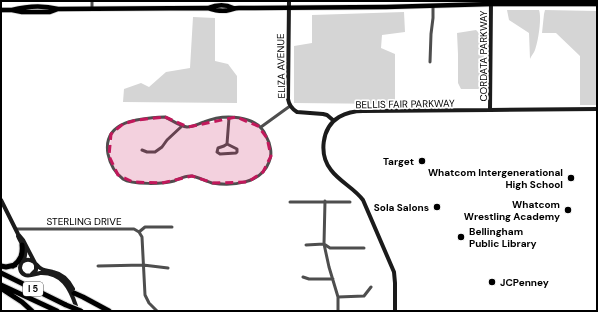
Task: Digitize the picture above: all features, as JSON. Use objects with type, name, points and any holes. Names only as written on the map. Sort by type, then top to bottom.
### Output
[{"type":"highway","points":[[13,266],[21,257],[22,245]]},
{"type":"highway","points":[[1,266],[13,266],[22,262]]},
{"type":"highway","name":"I 5","points":[[1,273],[81,311]]},
{"type":"highway","name":"I 5","points":[[1,285],[57,311]]},
{"type":"highway","points":[[1,288],[22,302],[32,311]]},
{"type":"highway","points":[[74,293],[109,311]]},
{"type":"main road","points":[[1,10],[12,10],[22,7],[50,7],[58,9],[208,8],[228,5],[233,8],[289,8],[433,6],[491,3],[597,4]]},
{"type":"street","points":[[92,1],[92,9]]},
{"type":"street","name":"ELIZA AVENUE","points":[[289,1],[288,99],[290,106],[297,112],[323,114],[334,121]]},
{"type":"street","name":"CORDATA PARKWAY","points":[[490,110],[491,3]]},
{"type":"street","points":[[430,62],[433,6]]},
{"type":"street","points":[[261,127],[290,106]]},
{"type":"street","name":"BELLIS FAIR PARKWAY","points":[[334,121],[348,113],[363,111],[597,109]]},
{"type":"street","points":[[165,118],[182,126],[188,127],[217,118],[244,118],[261,127],[267,138],[271,156],[270,162],[259,176],[248,182],[233,184],[213,183],[192,176],[185,176],[162,183],[133,182],[124,180],[114,170],[108,156],[107,150],[111,134],[122,124],[137,120],[165,118]]},
{"type":"street","points":[[227,144],[229,118]]},
{"type":"street","points":[[334,121],[324,140],[324,154],[326,161],[334,174],[363,200],[394,272],[395,311]]},
{"type":"street","points":[[142,150],[154,152],[162,147],[167,140],[182,126]]},
{"type":"street","points":[[227,144],[237,149],[237,152],[220,154],[217,152],[218,148],[227,144]]},
{"type":"street","points":[[1,200],[35,263],[36,270],[32,274]]},
{"type":"street","points":[[325,201],[324,244],[338,297],[338,311]]},
{"type":"street","points":[[290,202],[350,202]]},
{"type":"street","points":[[157,311],[149,303],[145,295],[142,237],[138,232],[144,227],[172,227]]},
{"type":"street","name":"STERLING DRIVE","points":[[17,231],[134,229],[138,232]]},
{"type":"street","points":[[17,231],[25,252],[25,258],[20,267],[22,272],[26,275],[41,273],[50,274],[63,281],[72,293],[76,306]]},
{"type":"street","points":[[306,245],[324,244],[330,248],[364,248]]},
{"type":"street","points":[[22,262],[29,259],[42,270],[53,272],[68,281],[74,293],[76,311]]},
{"type":"street","points":[[98,266],[143,265],[168,268]]},
{"type":"street","points":[[303,276],[310,280],[333,279]]},
{"type":"street","points":[[338,297],[364,296],[371,287]]},
{"type":"highlighted area","points":[[165,117],[188,127],[236,117],[258,126],[267,138],[271,156],[263,172],[248,182],[213,183],[192,176],[162,183],[133,182],[118,175],[109,156],[111,134],[123,124],[137,120]]},
{"type":"shaded area","points":[[507,10],[539,10],[540,24],[538,36],[535,50],[530,59],[529,33],[509,20]]},
{"type":"shaded area","points":[[545,10],[597,11],[597,105],[580,105],[580,56],[556,33],[542,33]]},
{"type":"shaded area","points":[[404,12],[405,32],[382,35],[381,48],[395,54],[395,104],[294,103],[294,46],[312,43],[312,15]]},
{"type":"shaded area","points":[[193,17],[215,18],[215,61],[228,64],[237,76],[237,103],[123,102],[124,89],[141,83],[149,87],[166,72],[190,68]]},
{"type":"shaded area","points":[[476,30],[485,39],[482,89],[461,89],[458,83],[457,33]]},
{"type":"place","name":"Target","points":[[422,161]]},
{"type":"place","name":"Whatcom Intergenerational High School","points":[[571,178]]},
{"type":"place","name":"Sola Salons","points":[[437,207]]},
{"type":"place","name":"Whatcom Wrestling Academy","points":[[568,210]]},
{"type":"place","name":"Bellingham Public Library","points":[[461,237]]},
{"type":"place","name":"JCPenney","points":[[492,282]]}]
